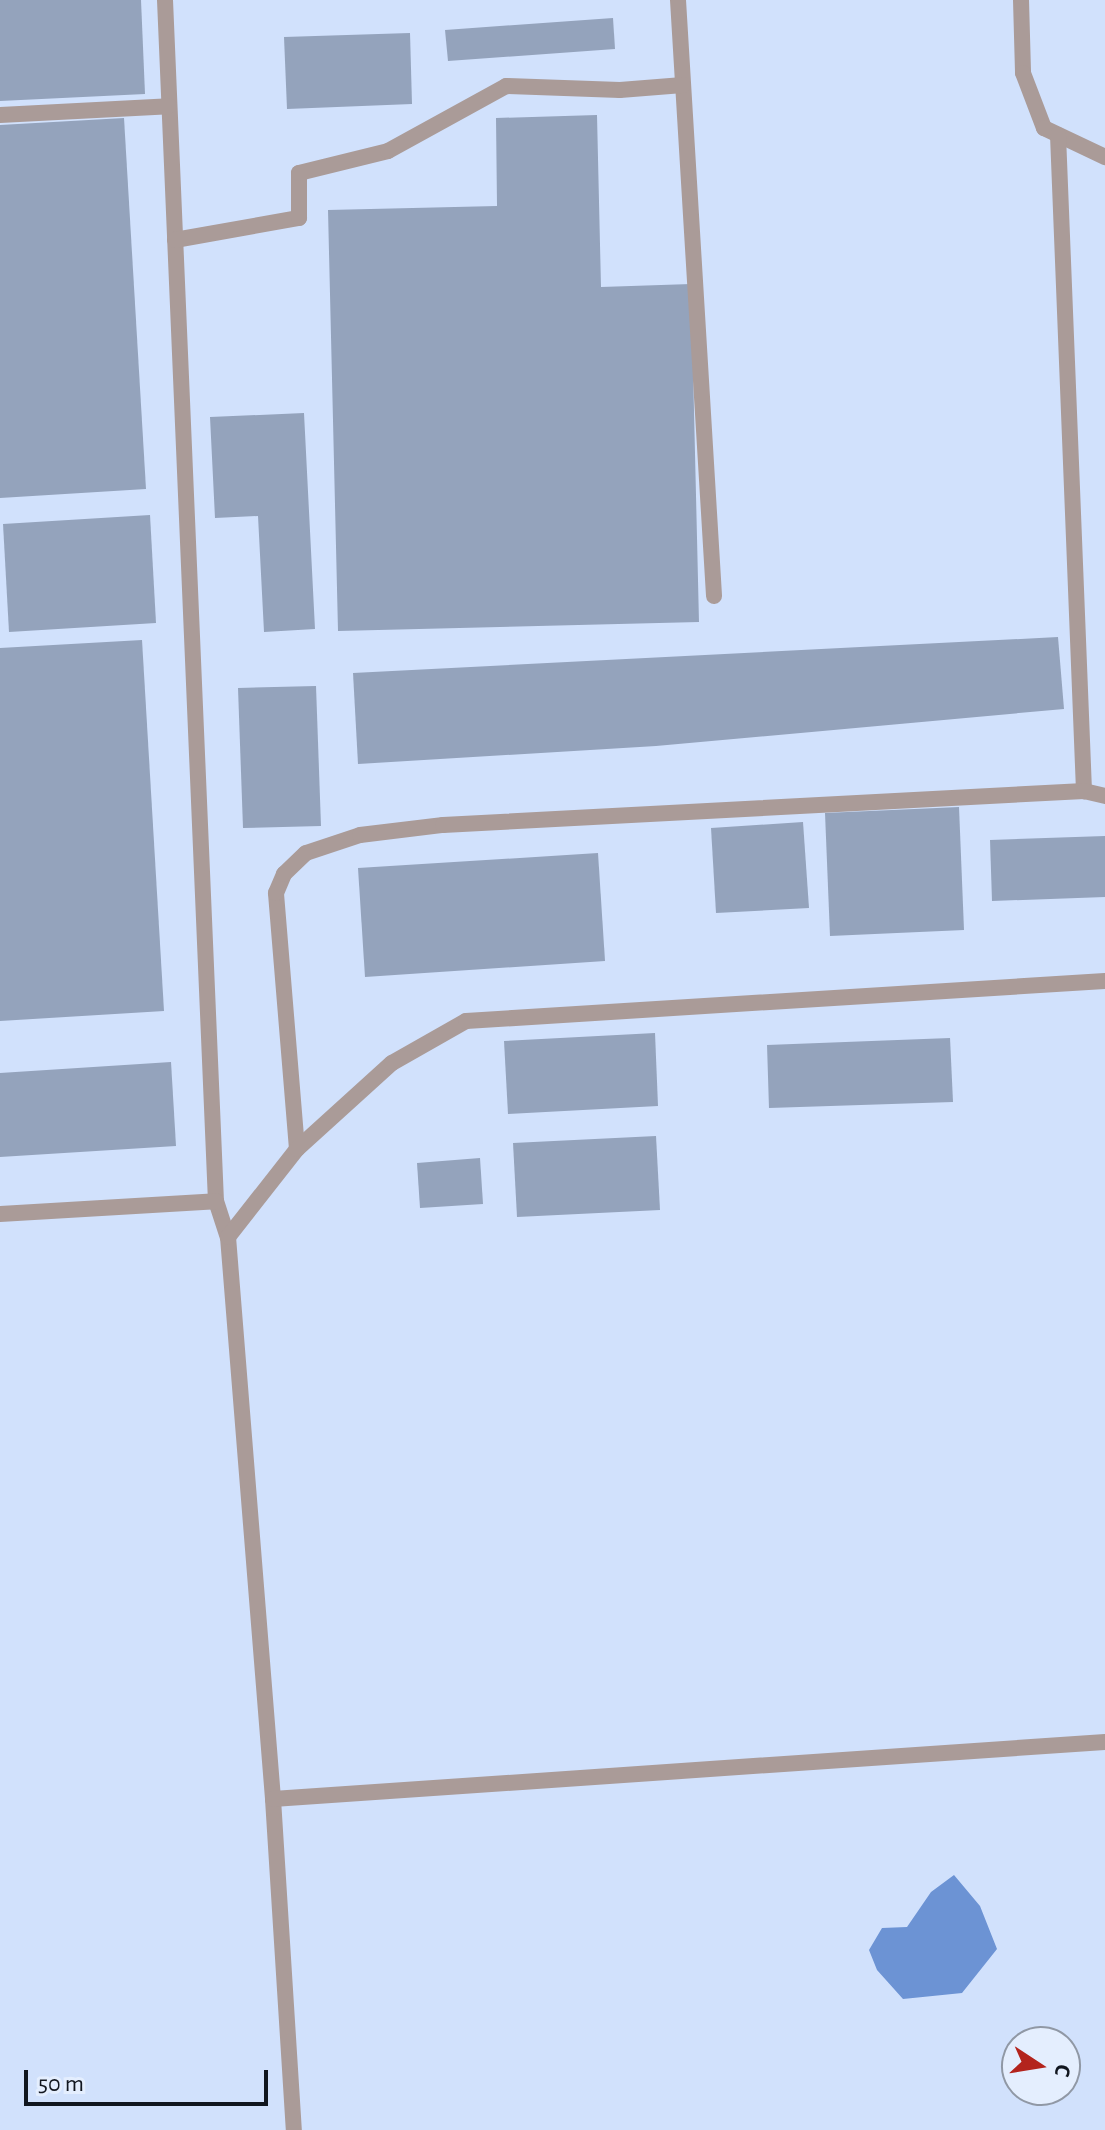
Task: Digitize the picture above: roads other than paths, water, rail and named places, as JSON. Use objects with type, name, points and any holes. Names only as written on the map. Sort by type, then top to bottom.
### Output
[{"type":"lane","points":[[167,0],[216,1201],[228,1237],[273,1799],[294,2130]]},
{"type":"lane","points":[[678,0],[714,596]]},
{"type":"lane","points":[[1021,0],[1023,73],[1044,128],[1105,157]]},
{"type":"lane","points":[[175,240],[299,218],[299,173],[388,151],[506,86],[620,90],[683,85]]},
{"type":"lane","points":[[0,115],[169,106]]},
{"type":"lane","points":[[1058,135],[1084,791]]},
{"type":"lane","points":[[297,1149],[276,893],[284,874],[306,853],[360,835],[443,825],[1084,791],[1105,796]]},
{"type":"lane","points":[[228,1237],[297,1149],[392,1063],[466,1021],[1105,981]]},
{"type":"lane","points":[[0,1214],[216,1201]]},
{"type":"lane","points":[[273,1799],[1105,1742]]},
{"type":"water","points":[[954,1875],[980,1906],[997,1949],[962,1993],[903,1999],[877,1970],[869,1950],[882,1928],[907,1927],[931,1892]]}]
